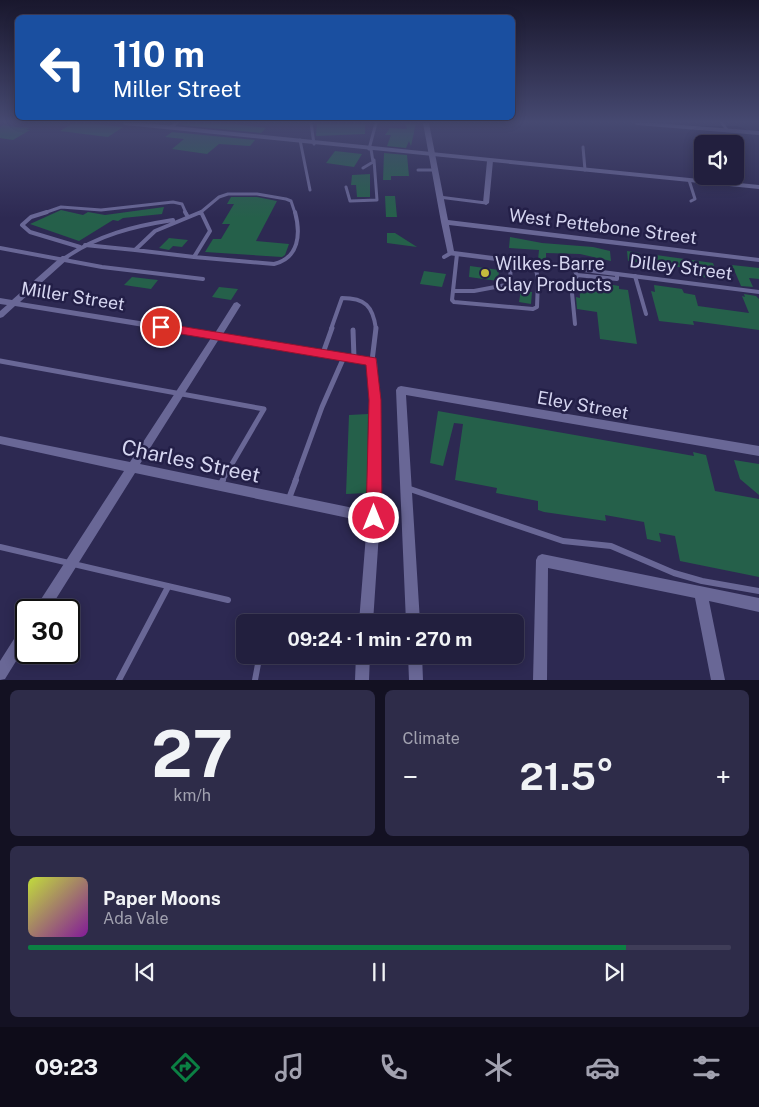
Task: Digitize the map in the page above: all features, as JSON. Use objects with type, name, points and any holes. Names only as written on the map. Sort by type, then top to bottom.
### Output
[{"type":"street","points":[[414,155],[759,187]]},
{"type":"street","points":[[431,155],[444,222],[444,239],[451,255]]},
{"type":"street","points":[[486,203],[490,161]]},
{"type":"street","name":"West Pettebone Street","points":[[444,222],[759,260]]},
{"type":"street","name":"Dilley Street","points":[[451,255],[535,264],[576,272],[617,274],[759,292]]},
{"type":"street","points":[[0,315],[64,259]]},
{"type":"street","name":"Miller Street","points":[[0,301],[372,361]]},
{"type":"street","points":[[48,599],[237,305]]},
{"type":"street","points":[[367,614],[374,518],[375,400],[372,361]]},
{"type":"street","name":"Eley Street","points":[[406,488],[401,390],[759,451]]},
{"type":"street","name":"Charles Street","points":[[0,440],[287,502],[374,518]]},
{"type":"street","points":[[406,488],[413,614]]},
{"type":"street","points":[[540,680],[542,560],[759,605]]},
{"type":"street","points":[[701,593],[718,680]]},
{"type":"street","points":[[0,674],[15,650]]},
{"type":"street","points":[[362,680],[363,664]]},
{"type":"street","points":[[415,664],[416,680]]},
{"type":"lane","points":[[303,155],[310,190]]},
{"type":"lane","points":[[346,187],[350,201],[377,200],[376,169],[372,155]]},
{"type":"lane","points":[[584,155],[585,170]]},
{"type":"lane","points":[[363,168],[374,160]]},
{"type":"lane","points":[[418,170],[434,170]]},
{"type":"lane","points":[[689,180],[696,199],[691,201]]},
{"type":"lane","points":[[85,245],[194,257],[274,264],[283,263],[292,255],[299,226],[298,215],[291,201],[280,196],[226,194],[217,198],[201,212],[154,231],[135,250]]},
{"type":"lane","points":[[439,197],[486,203]]},
{"type":"lane","points":[[80,247],[30,232],[22,225],[31,217],[61,206],[101,210],[177,203],[184,207],[188,217]]},
{"type":"lane","points":[[194,257],[210,231],[201,212]]},
{"type":"lane","points":[[64,259],[80,247],[129,227],[180,220]]},
{"type":"lane","points":[[0,248],[102,267],[203,278]]},
{"type":"lane","points":[[451,255],[452,300],[454,302],[534,309],[537,307],[538,280],[535,264]]},
{"type":"lane","points":[[453,291],[474,291],[506,285],[510,282],[511,261]]},
{"type":"lane","points":[[575,324],[572,307],[573,282],[576,272]]},
{"type":"lane","points":[[635,276],[646,314]]},
{"type":"lane","points":[[323,353],[342,298],[349,297],[359,299],[370,306],[376,318],[377,347],[372,361]]},
{"type":"lane","points":[[287,502],[322,407],[349,357],[353,330]]},
{"type":"lane","points":[[0,361],[264,409],[219,486]]},
{"type":"lane","points":[[406,488],[563,541],[611,546],[692,578],[759,591]]},
{"type":"lane","points":[[0,547],[228,600]]},
{"type":"lane","points":[[119,680],[168,587]]},
{"type":"lane","points":[[255,680],[258,664]]},
{"type":"building","points":[[332,155],[362,155],[354,167],[326,163]]},
{"type":"building","points":[[384,155],[407,155],[409,176],[391,176],[391,180],[383,180]]},
{"type":"building","points":[[370,174],[370,197],[357,197],[356,185],[351,185],[352,175]]},
{"type":"building","points":[[385,196],[395,196],[397,217],[386,217]]},
{"type":"building","points":[[231,197],[257,197],[277,201],[256,241],[289,244],[285,255],[282,257],[205,252],[213,239],[221,239],[230,224],[222,224],[234,204],[227,204]]},
{"type":"building","points":[[164,207],[162,214],[123,218],[118,221],[113,220],[79,241],[30,224],[61,210],[83,215],[88,212],[105,215]]},
{"type":"building","points":[[387,233],[395,233],[417,247],[387,243]]},
{"type":"building","points":[[510,237],[542,243],[593,247],[610,251],[611,261],[580,254],[546,253],[546,261],[538,260],[539,250],[509,248]]},
{"type":"building","points":[[169,238],[188,240],[182,247],[173,246],[169,250],[159,248]]},
{"type":"building","points":[[627,251],[640,253],[642,263],[628,261]]},
{"type":"building","points":[[656,255],[713,263],[717,274],[712,273],[714,279],[697,276],[695,270],[690,268],[658,265]]},
{"type":"building","points":[[732,265],[759,268],[759,279],[749,278],[753,287],[741,286]]},
{"type":"building","name":"Wilkes-Barre Clay Products","points":[[470,266],[499,270],[498,281],[469,277]]},
{"type":"building","points":[[424,271],[446,274],[442,287],[420,284]]},
{"type":"building","points":[[132,277],[158,280],[151,289],[124,285]]},
{"type":"building","points":[[602,283],[619,286],[619,289],[628,290],[637,344],[600,339],[597,312],[577,309],[576,297],[580,298],[579,284],[602,287]]},
{"type":"building","points":[[654,285],[682,289],[684,293],[695,295],[698,306],[749,313],[742,296],[745,297],[744,294],[756,296],[759,299],[759,330],[693,321],[694,325],[659,321],[651,291],[655,292]]},
{"type":"building","points":[[219,287],[238,289],[231,300],[212,297]]},
{"type":"building","points":[[521,290],[532,292],[531,304],[519,302]]},
{"type":"building","points":[[438,411],[694,456],[693,452],[706,455],[715,491],[759,499],[759,577],[680,561],[675,536],[659,533],[661,542],[647,539],[644,522],[605,515],[606,521],[544,512],[538,510],[538,501],[496,493],[497,488],[455,480],[463,424],[454,423],[443,466],[430,463]]},
{"type":"building","points":[[368,414],[367,493],[346,494],[349,415]]},
{"type":"building","points":[[734,460],[759,464],[759,495],[740,479]]},
{"type":"place","name":"Wilkes-Barre Clay Products","points":[[485,273]]},
{"type":"route","points":[[161,327],[372,361],[375,400],[374,518]]}]
